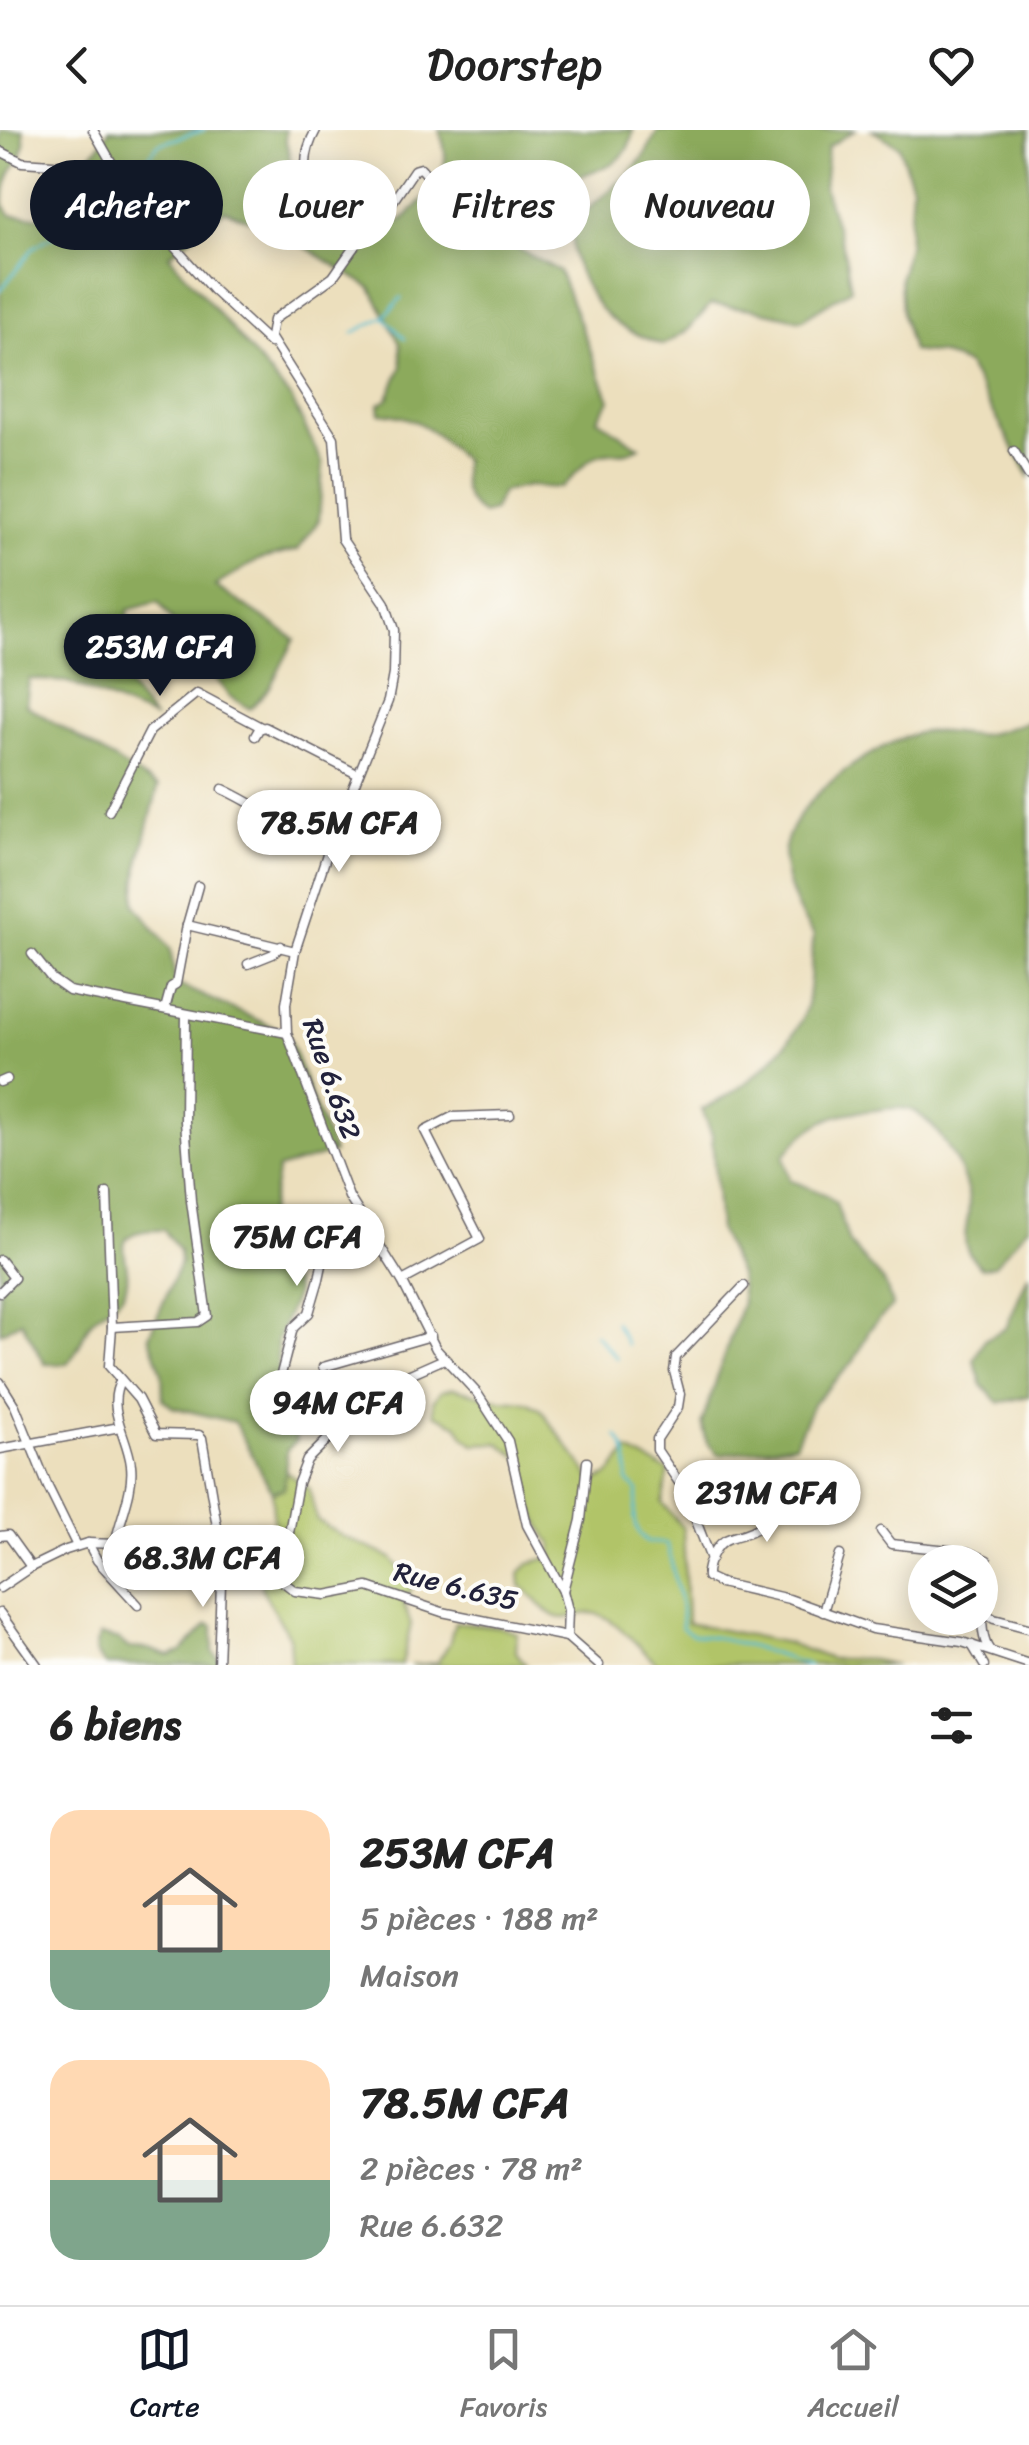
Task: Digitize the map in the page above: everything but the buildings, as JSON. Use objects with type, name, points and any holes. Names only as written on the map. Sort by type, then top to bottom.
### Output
[{"type":"street","name":"Rue 6.632","points":[[92,130],[111,160]]},
{"type":"street","points":[[307,160],[307,148],[316,130]]},
{"type":"street","points":[[0,152],[30,163]]},
{"type":"street","points":[[397,195],[417,169]]},
{"type":"street","name":"Rue 6.632","points":[[178,250],[272,345],[295,374],[334,438],[342,539],[385,603],[394,630],[390,692],[329,848],[295,951],[286,1004],[288,1033],[348,1197],[402,1281],[444,1359],[477,1393],[508,1441],[527,1525],[563,1591],[568,1610],[566,1637]]},
{"type":"street","points":[[272,345],[273,320],[333,278],[353,250]]},
{"type":"street","points":[[1014,451],[1029,476]]},
{"type":"street","points":[[109,811],[150,731],[197,693],[357,774]]},
{"type":"street","points":[[255,736],[261,727]]},
{"type":"street","points":[[223,790],[329,848]]},
{"type":"street","points":[[165,1009],[170,987],[176,984],[186,924],[198,886]]},
{"type":"street","points":[[186,924],[295,951]]},
{"type":"street","points":[[248,964],[274,954],[281,946]]},
{"type":"street","points":[[32,954],[52,979],[69,991],[288,1033]]},
{"type":"street","points":[[112,1327],[198,1322],[205,1320],[208,1310],[191,1202],[185,1121],[186,1014]]},
{"type":"street","points":[[402,1281],[480,1239],[426,1131],[452,1117],[510,1115]]},
{"type":"street","points":[[107,1193],[112,1327],[109,1366],[138,1399],[156,1434],[202,1438],[222,1556],[218,1665]]},
{"type":"street","points":[[272,1410],[293,1328],[309,1313],[319,1280],[321,1228],[360,1214]]},
{"type":"street","points":[[0,1260],[14,1278],[0,1292]]},
{"type":"street","points":[[711,1559],[684,1490],[657,1450],[657,1439],[678,1407],[676,1357],[744,1286]]},
{"type":"street","points":[[323,1366],[431,1336]]},
{"type":"street","points":[[275,1576],[286,1550],[298,1482],[308,1460],[401,1378],[444,1359]]},
{"type":"street","points":[[114,1544],[132,1482],[115,1396],[122,1380]]},
{"type":"street","points":[[0,1382],[82,1544],[138,1605]]},
{"type":"street","points":[[0,1449],[120,1427]]},
{"type":"street","points":[[563,1591],[581,1520],[588,1462]]},
{"type":"street","points":[[769,1498],[765,1520],[754,1532],[728,1538],[711,1559],[706,1574],[720,1584],[789,1599],[889,1633],[972,1645],[1029,1664]]},
{"type":"street","points":[[881,1532],[891,1544],[908,1546]]},
{"type":"street","points":[[0,1536],[8,1534],[31,1567]]},
{"type":"street","name":"Rue 6.635","points":[[0,1588],[31,1567],[82,1544],[114,1544],[186,1561],[247,1557],[300,1593],[326,1595],[368,1587],[442,1612],[566,1637]]},
{"type":"street","points":[[823,1612],[840,1555]]},
{"type":"street","points":[[0,1613],[37,1665]]},
{"type":"street","points":[[998,1621],[1028,1628]]},
{"type":"street","points":[[982,1635],[990,1651]]},
{"type":"street","points":[[566,1637],[599,1665]]},
{"type":"street","points":[[972,1645],[984,1665]]},
{"type":"street","points":[[578,1665],[584,1654]]},
{"type":"green space","points":[[0,130],[23,130],[22,152],[10,175],[4,205],[11,215],[30,216],[30,250],[175,250],[169,255],[292,400],[323,464],[319,520],[298,550],[258,560],[215,586],[295,639],[270,687],[250,709],[229,696],[158,602],[128,610],[124,681],[153,718],[68,682],[29,679],[26,705],[158,787],[138,867],[135,904],[170,948],[176,984],[287,1033],[333,1153],[278,1169],[266,1229],[269,1253],[293,1282],[296,1293],[277,1341],[278,1368],[293,1388],[296,1441],[287,1450],[284,1488],[272,1492],[234,1422],[172,1407],[163,1399],[162,1373],[149,1336],[180,1263],[179,1251],[164,1230],[143,1231],[125,1241],[124,1292],[93,1319],[67,1364],[45,1364],[21,1321],[0,1333]]},
{"type":"green space","points":[[109,130],[286,130],[290,160],[243,160],[243,217],[225,210],[223,160],[85,160]]},
{"type":"green space","points":[[439,130],[633,130],[625,153],[618,160],[610,160],[610,165],[590,173],[590,160],[445,160]]},
{"type":"green space","points":[[658,130],[855,130],[828,147],[824,188],[851,289],[801,320],[711,304],[688,330],[663,345],[628,330],[593,299],[573,250],[590,250],[590,208],[610,191],[610,250],[810,250],[810,160],[641,160]]},
{"type":"green space","points":[[872,130],[1029,130],[1029,476],[967,365],[941,354],[912,351],[902,314],[900,278],[908,246],[912,186],[899,146]]},
{"type":"green space","points":[[417,206],[417,250],[521,250],[559,271],[610,400],[597,419],[640,447],[594,457],[561,488],[528,486],[502,492],[493,511],[482,514],[466,497],[463,460],[453,450],[417,422],[380,413],[379,404],[388,398],[402,366],[400,344],[371,288],[310,250],[397,250],[397,223]]},
{"type":"green space","points":[[1029,721],[1029,1225],[995,1265],[982,1268],[966,1246],[968,1194],[959,1167],[923,1117],[902,1108],[890,1108],[831,1118],[810,1129],[784,1156],[790,1180],[827,1195],[836,1203],[849,1243],[886,1285],[892,1306],[870,1329],[854,1361],[813,1404],[795,1444],[719,1455],[707,1443],[702,1423],[742,1302],[739,1274],[719,1231],[712,1135],[702,1109],[751,1079],[782,1048],[804,1014],[814,935],[786,876],[784,856],[789,836],[815,797],[875,751],[914,734],[983,735]]},
{"type":"green space","points":[[1029,1273],[1029,1396],[999,1403],[982,1385],[974,1360],[984,1340],[1006,1328]]},
{"type":"green space","points":[[453,1388],[527,1402],[541,1410],[594,1482],[609,1475],[628,1451],[669,1471],[662,1503],[683,1528],[687,1623],[788,1643],[830,1659],[868,1659],[896,1665],[659,1665],[604,1617],[593,1613],[565,1618],[552,1615],[521,1586],[520,1573],[529,1563],[553,1557],[553,1545],[532,1506],[523,1461],[499,1443],[474,1444],[458,1425],[434,1414],[433,1401],[441,1391]]},
{"type":"green space","points":[[285,1471],[309,1488],[317,1520],[392,1558],[413,1585],[404,1605],[411,1624],[402,1665],[291,1665],[289,1637],[261,1587],[274,1535],[272,1492],[284,1488]]},
{"type":"green space","points":[[455,1622],[517,1633],[516,1652],[526,1665],[411,1665],[437,1663],[449,1644]]},
{"type":"green space","points":[[208,1624],[213,1626],[213,1652],[222,1662],[239,1665],[106,1665],[96,1652],[100,1635],[119,1640],[129,1648],[169,1656],[181,1652]]},
{"type":"waterway","points":[[146,160],[159,144],[204,130]]},
{"type":"waterway","points":[[0,291],[32,250]]},
{"type":"waterway","points":[[353,333],[384,317],[401,298]]},
{"type":"waterway","points":[[385,318],[405,339]]},
{"type":"waterway","points":[[615,1322],[627,1345]]},
{"type":"waterway","points":[[595,1334],[617,1358]]},
{"type":"waterway","points":[[617,1436],[627,1457],[627,1481],[638,1491],[638,1531],[647,1542],[667,1544],[682,1628],[809,1665]]}]
